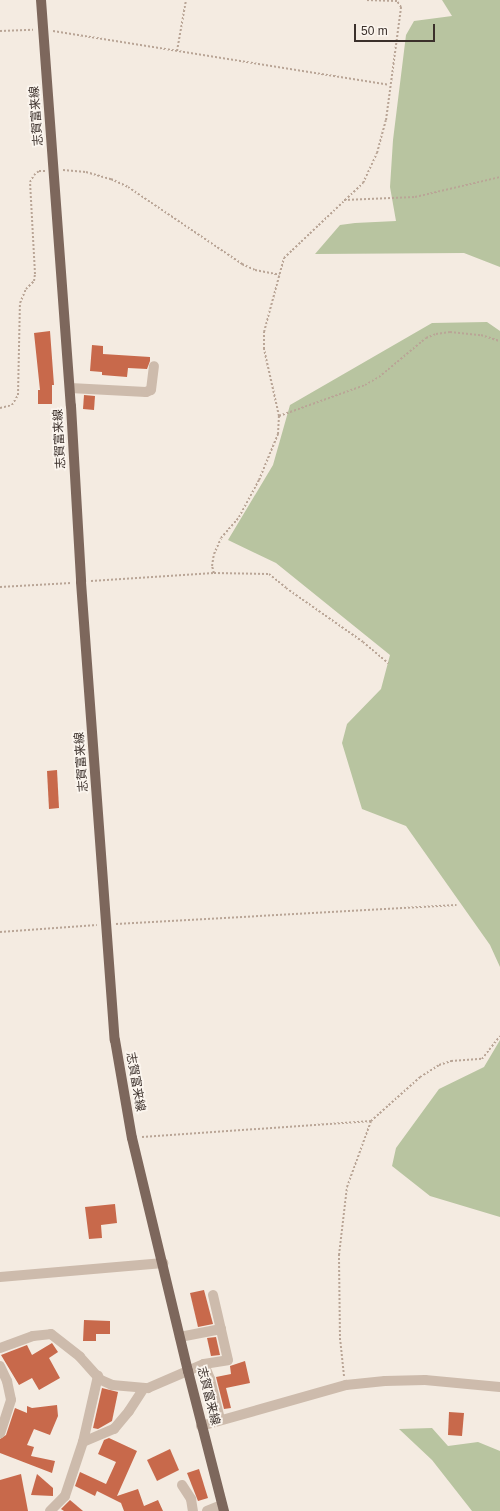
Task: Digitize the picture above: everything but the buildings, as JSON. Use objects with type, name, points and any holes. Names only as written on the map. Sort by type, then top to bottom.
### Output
[{"type":"main road","name":"志賀富来線","points":[[41,0],[70,388],[81,582],[115,1040],[132,1138],[201,1426],[223,1508]]},
{"type":"street","points":[[70,388],[146,392],[152,390],[154,366]]},
{"type":"street","points":[[0,1277],[163,1263]]},
{"type":"street","points":[[0,1348],[34,1336],[51,1334],[80,1357],[98,1376],[112,1385],[148,1388],[204,1364],[228,1360],[213,1295]]},
{"type":"street","points":[[180,1337],[221,1329]]},
{"type":"street","points":[[204,1364],[210,1379],[219,1416]]},
{"type":"street","points":[[0,1366],[8,1380],[11,1400],[0,1433]]},
{"type":"street","points":[[50,1511],[64,1496],[83,1442],[98,1376]]},
{"type":"street","points":[[201,1426],[346,1385],[385,1381],[425,1380],[500,1387]]},
{"type":"street","points":[[83,1442],[114,1429],[129,1411],[144,1388]]},
{"type":"street","points":[[182,1485],[191,1499],[193,1511]]},
{"type":"street","points":[[207,1511],[223,1508]]},
{"type":"path","points":[[177,51],[186,0]]},
{"type":"path","points":[[214,572],[212,566],[214,554],[220,538],[239,517],[259,480],[278,434],[279,416],[264,349],[264,332],[284,258],[302,242],[343,200],[363,183],[377,153],[386,120],[389,85],[401,7],[397,2],[365,0]]},
{"type":"path","points":[[0,31],[43,30],[389,85]]},
{"type":"path","points":[[0,408],[12,405],[18,395],[20,303],[26,289],[34,281],[36,274],[30,182],[39,171],[70,169],[111,179],[128,187],[242,264],[255,270],[280,275]]},
{"type":"path","points":[[343,200],[415,197],[500,177]]},
{"type":"path","points":[[279,416],[302,409],[375,380],[426,338],[436,334],[450,332],[481,335],[500,341]]},
{"type":"path","points":[[0,587],[214,572],[269,574],[286,588],[363,642],[388,664]]},
{"type":"path","points":[[0,932],[456,905]]},
{"type":"path","points":[[346,1385],[340,1340],[339,1255],[347,1187],[371,1121],[420,1077],[439,1065],[452,1061],[482,1059],[500,1036]]},
{"type":"path","points":[[132,1138],[371,1121]]},
{"type":"green space","points":[[442,0],[500,0],[500,267],[464,253],[315,254],[340,225],[396,221],[390,187],[393,140],[406,35],[414,21],[452,16]]},
{"type":"green space","points":[[487,322],[500,331],[500,967],[490,945],[406,826],[362,809],[342,743],[347,724],[381,689],[390,655],[276,563],[228,540],[273,465],[290,405],[432,323]]},
{"type":"green space","points":[[500,1040],[500,1217],[430,1196],[392,1166],[396,1148],[439,1089],[484,1067]]},
{"type":"green space","points":[[432,1428],[448,1446],[478,1442],[500,1451],[500,1511],[472,1511],[432,1460],[399,1429]]}]
